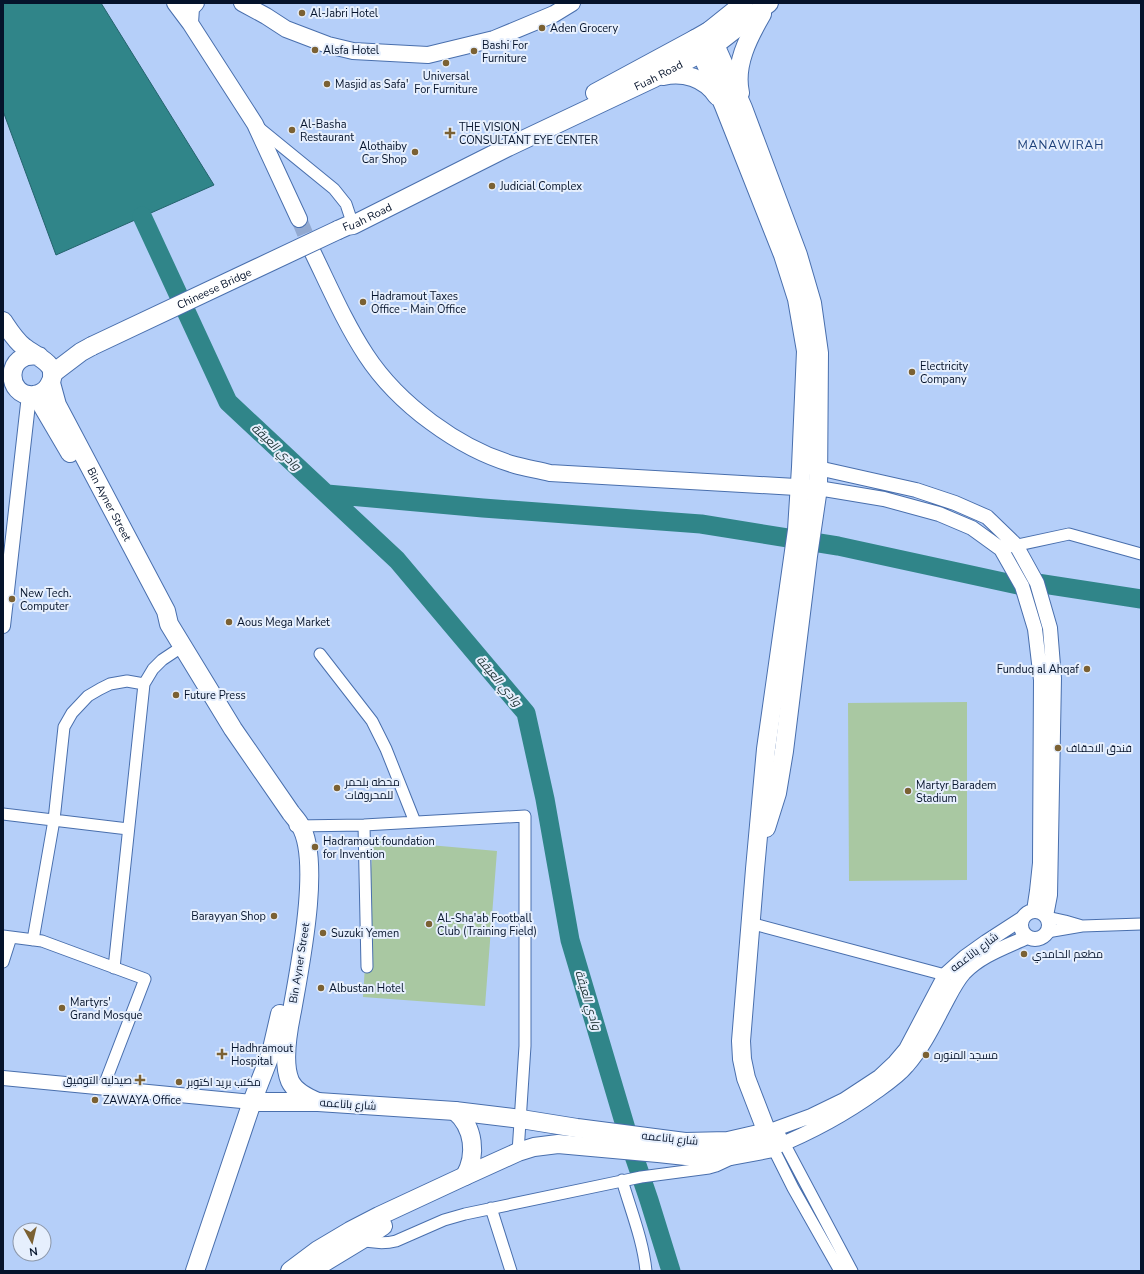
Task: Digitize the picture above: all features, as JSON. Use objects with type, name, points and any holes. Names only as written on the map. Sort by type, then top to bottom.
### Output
[{"type":"highway","name":"Fuah Road","points":[[347,225],[504,139],[705,42],[744,3]]},
{"type":"highway","name":"Fuah Road","points":[[347,225],[654,78],[705,42],[769,3]]},
{"type":"highway","points":[[769,3],[751,33],[742,56],[738,82],[743,108],[798,256],[812,303],[819,353],[809,467],[799,487],[805,530]]},
{"type":"highway","points":[[705,42],[724,106],[783,255],[797,299],[806,351],[809,467],[818,488],[805,530],[766,749],[741,1040],[742,1059],[746,1078],[775,1138]]},
{"type":"highway","points":[[705,42],[743,108]]},
{"type":"highway","points":[[654,78],[686,74],[698,79],[716,94],[724,106]]},
{"type":"highway","name":"Chineese Bridge","points":[[87,349],[347,225]]},
{"type":"highway","points":[[3,320],[16,339],[24,347],[41,357],[49,364],[51,379]]},
{"type":"highway","points":[[3,326],[13,370]]},
{"type":"highway","points":[[87,349],[51,379],[47,388],[42,392],[32,395],[23,393],[14,383],[12,377],[15,364],[26,356],[32,355],[41,357],[87,349]]},
{"type":"highway","name":"Bin Ayner Street","points":[[51,379],[57,405],[166,611],[169,624],[233,729],[295,821],[309,853],[310,874],[304,936],[286,1044],[290,1081],[297,1090],[306,1097],[318,1102]]},
{"type":"highway","name":"Bin Ayner Street","points":[[32,395],[63,441],[158,616],[169,624]]},
{"type":"highway","name":"Bin Ayner Street","points":[[194,1271],[252,1102],[271,1053],[283,1003],[292,939],[298,874],[295,821]]},
{"type":"highway","name":"شارع باناعمه","points":[[252,1102],[318,1102],[455,1111],[577,1128],[658,1145],[685,1149],[710,1157],[736,1154],[775,1138]]},
{"type":"highway","points":[[455,1111],[465,1122],[471,1136],[471,1159],[465,1176]]},
{"type":"highway","name":"شارع باناعمه","points":[[685,1149],[728,1141],[775,1138]]},
{"type":"highway","name":"شارع باناعمه","points":[[290,1271],[318,1250],[350,1231],[518,1152],[546,1145],[658,1145]]},
{"type":"highway","points":[[310,1271],[380,1228],[402,1206]]},
{"type":"main road","points":[[175,3],[190,23],[254,124],[298,219]]},
{"type":"main road","points":[[190,23],[191,8],[196,3]]},
{"type":"main road","points":[[242,3],[286,29],[353,52],[428,54],[494,39],[554,14],[572,3]]},
{"type":"main road","points":[[313,253],[348,325],[367,357],[390,386],[428,420],[446,433],[479,451],[514,464],[550,473],[818,488]]},
{"type":"street","points":[[254,124],[334,189],[346,204],[347,225]]},
{"type":"street","points":[[3,626],[32,395]]},
{"type":"street","points":[[809,467],[916,490],[955,503],[987,517],[1016,545],[1037,583],[1050,628],[1054,678],[1037,891],[1038,915],[1049,927],[1047,932],[1082,926],[1141,924]]},
{"type":"street","points":[[818,488],[884,499],[939,514],[972,528],[1001,549],[1022,586],[1035,629],[1041,680],[1047,780]]},
{"type":"street","points":[[1001,549],[1069,534],[1141,554]]},
{"type":"street","points":[[114,968],[144,684],[153,669],[162,660],[183,646]]},
{"type":"street","points":[[320,654],[372,721],[386,749],[415,822]]},
{"type":"street","points":[[33,940],[54,820],[64,727],[72,713],[88,696],[110,684],[127,681],[144,684]]},
{"type":"street","points":[[3,814],[128,829]]},
{"type":"street","points":[[295,821],[364,825],[525,816],[525,1046],[518,1152]]},
{"type":"street","points":[[364,825],[367,967]]},
{"type":"street","points":[[1027,937],[1022,930],[1021,922],[1038,915],[1065,920],[1082,926]]},
{"type":"street","name":"شارع باناعمه","points":[[775,1138],[811,1116],[844,1100],[879,1077],[906,1049],[945,975],[970,953],[1038,915]]},
{"type":"street","points":[[750,923],[945,975]]},
{"type":"street","name":"شارع باناعمه","points":[[775,1138],[807,1133],[844,1113],[895,1078],[906,1067],[918,1051],[955,986],[965,973],[978,962],[996,951],[1027,937],[1038,939],[1047,932]]},
{"type":"street","points":[[3,962],[7,937],[42,941],[145,979],[103,1088]]},
{"type":"street","points":[[3,1078],[252,1102]]},
{"type":"street","points":[[775,1138],[827,1225],[852,1271]]},
{"type":"street","points":[[775,1138],[793,1188],[840,1271]]},
{"type":"street","points":[[362,1240],[375,1243],[396,1241],[444,1220],[491,1208],[641,1176],[709,1168],[724,1163],[736,1154]]},
{"type":"street","points":[[622,1180],[639,1233],[644,1253],[646,1271]]},
{"type":"street","points":[[491,1208],[511,1271]]},
{"type":"street","points":[[817,1230],[827,1225]]},
{"type":"shaded area","points":[[3,3],[101,3],[214,185],[56,255],[3,111]]},
{"type":"shaded area","name":"Martyr Baradem Stadium","points":[[967,702],[967,880],[849,881],[848,703]]},
{"type":"shaded area","name":"AL-Sha'ab Football Club (Training Field)","points":[[373,840],[497,851],[485,1006],[363,997]]},
{"type":"waterway","name":"وادي العيقة","points":[[142,216],[228,402],[397,560],[526,713],[545,799],[570,940],[635,1159],[671,1271]]},
{"type":"waterway","points":[[327,494],[483,508],[701,524],[838,546],[1022,586],[1037,583],[1141,599]]},
{"type":"tunnel","points":[[299,219],[313,253]]},
{"type":"place","name":"Al-Jabri Hotel","points":[[302,13]]},
{"type":"place","name":"Aden Grocery","points":[[542,28]]},
{"type":"place","name":"Alsfa Hotel","points":[[315,50]]},
{"type":"place","name":"Bashi For Furniture","points":[[474,51]]},
{"type":"place","name":"Universal For Furniture","points":[[446,63]]},
{"type":"place","name":"Masjid as Safa'","points":[[327,84]]},
{"type":"place","name":"Al-Basha Restaurant","points":[[292,130]]},
{"type":"place","name":"THE VISION CONSULTANT EYE CENTER","points":[[450,133]]},
{"type":"place","name":"Alothaiby Car Shop","points":[[415,152]]},
{"type":"place","name":"Judicial Complex","points":[[492,186]]},
{"type":"place","name":"Hadramout Taxes Office - Main Office","points":[[363,302]]},
{"type":"place","name":"Electricity Company","points":[[912,372]]},
{"type":"place","name":"New Tech. Computer","points":[[12,599]]},
{"type":"place","name":"Aous Mega Market","points":[[229,622]]},
{"type":"place","name":"Funduq al Ahqaf","points":[[1087,669]]},
{"type":"place","name":"Future Press","points":[[176,695]]},
{"type":"place","name":"فندق الاحقاف","points":[[1058,748]]},
{"type":"place","name":"محطه بلحمر للمحروقات","points":[[337,788]]},
{"type":"place","name":"Martyr Baradem Stadium","points":[[908,791]]},
{"type":"place","name":"Hadramout foundation for Invention","points":[[315,847]]},
{"type":"place","name":"Barayyan Shop","points":[[274,916]]},
{"type":"place","name":"AL-Sha'ab Football Club (Training Field)","points":[[429,924]]},
{"type":"place","name":"Suzuki Yemen","points":[[323,933]]},
{"type":"place","name":"مطعم الحامدي","points":[[1024,954]]},
{"type":"place","name":"Albustan Hotel","points":[[321,988]]},
{"type":"place","name":"Martyrs' Grand Mosque","points":[[62,1008]]},
{"type":"place","name":"Hadhramout Hospital","points":[[222,1054]]},
{"type":"place","name":"مسجد المنوره","points":[[926,1055]]},
{"type":"place","name":"صيدليه التوفيق","points":[[140,1080]]},
{"type":"place","name":"مكتب بريد اكتوبر","points":[[179,1082]]},
{"type":"place","name":"ZAWAYA Office","points":[[95,1100]]},
{"type":"district","name":"MANAWIRAH","points":[[1061,145]]}]
